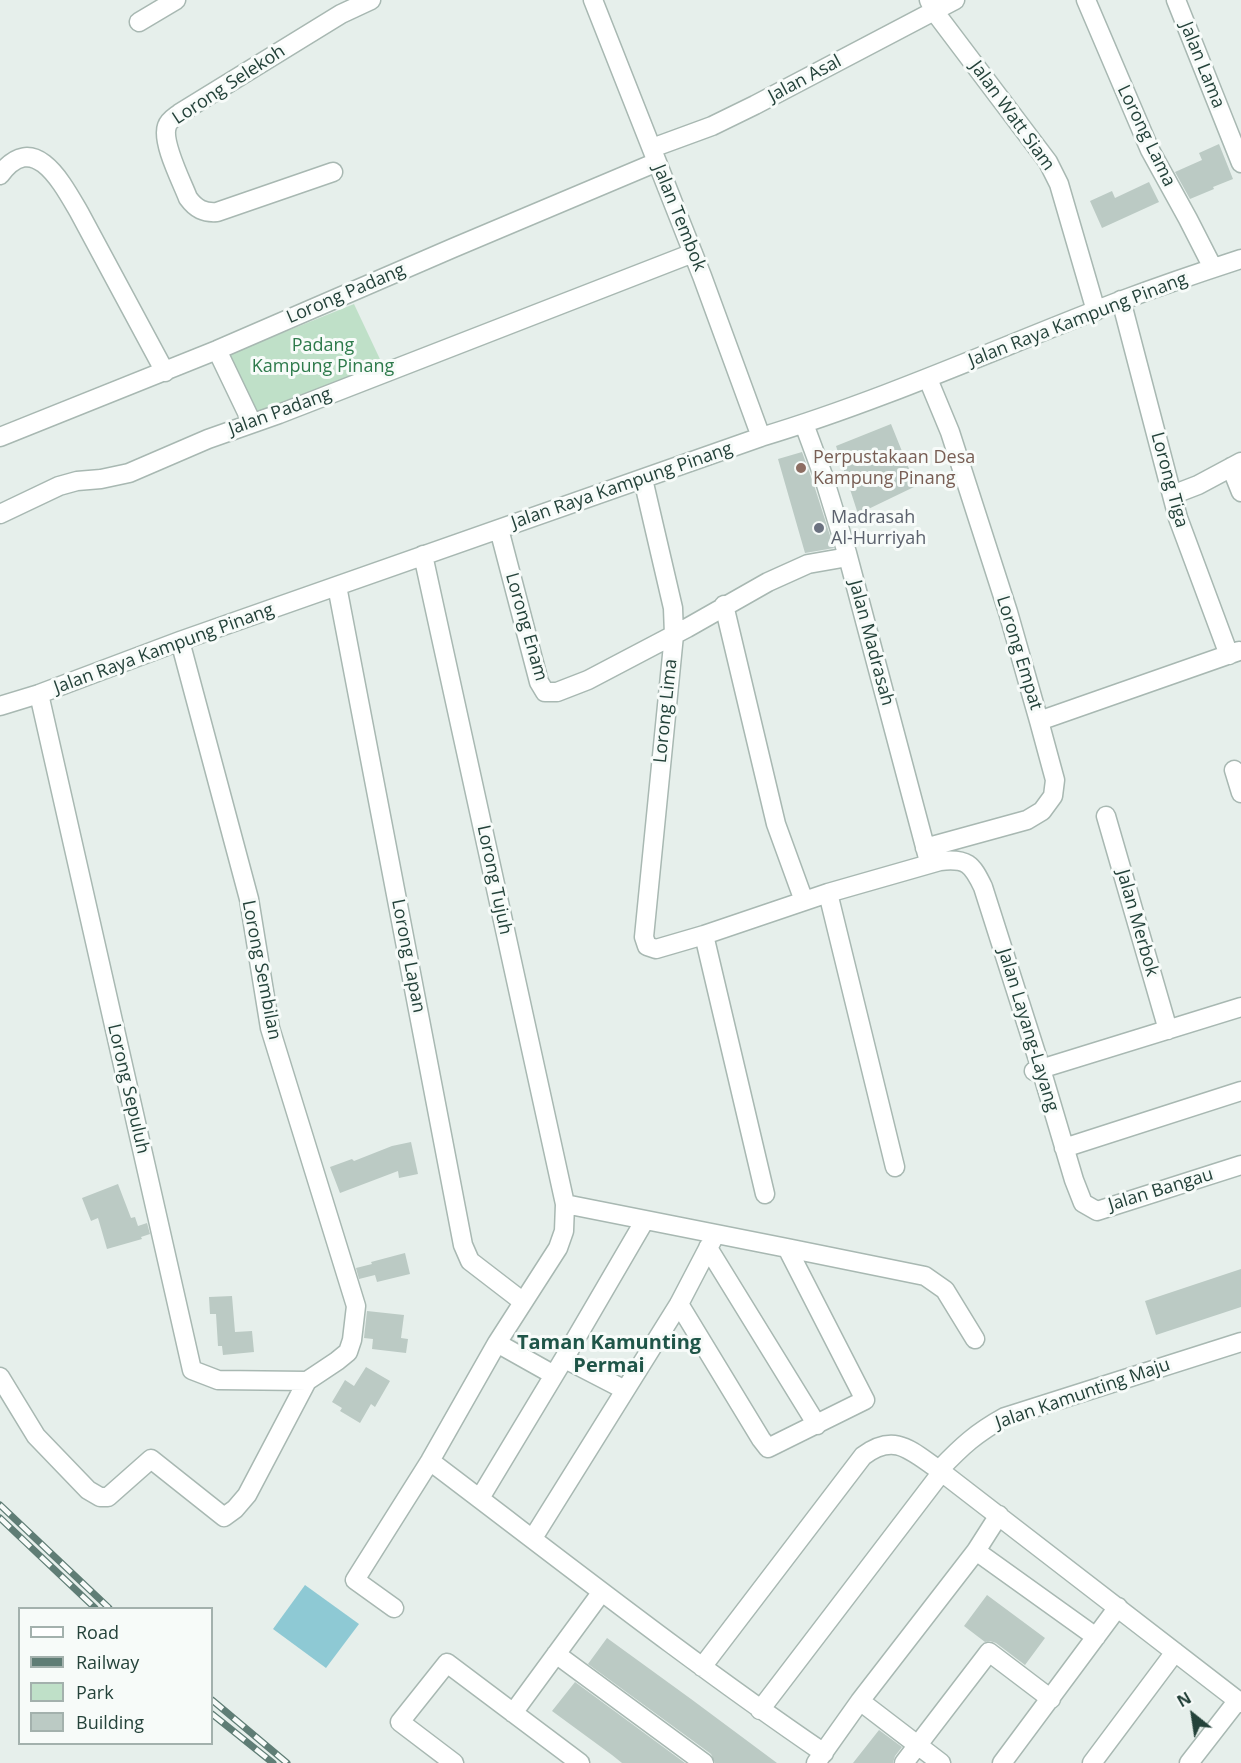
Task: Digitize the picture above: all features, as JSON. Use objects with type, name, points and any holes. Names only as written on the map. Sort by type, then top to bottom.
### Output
[{"type":"street","points":[[139,22],[176,0]]},
{"type":"street","name":"Lorong Selekoh","points":[[333,172],[217,212],[208,213],[194,206],[188,198],[167,144],[166,127],[180,113],[341,14],[371,0]]},
{"type":"street","name":"Jalan Tembok","points":[[593,0],[693,253],[761,437]]},
{"type":"street","name":"Jalan Asal","points":[[654,155],[755,105],[931,6],[955,0]]},
{"type":"street","name":"Lorong Lama","points":[[1086,0],[1150,150],[1213,268]]},
{"type":"street","name":"Jalan Lama","points":[[1176,0],[1241,163]]},
{"type":"street","name":"Jalan Watt Siam","points":[[931,6],[1048,162],[1059,184],[1096,310]]},
{"type":"street","name":"Lorong Padang","points":[[0,437],[217,351],[453,248],[654,155]]},
{"type":"street","points":[[0,175],[13,162],[22,157],[42,161],[66,190],[75,205],[165,372]]},
{"type":"street","name":"Jalan Padang","points":[[0,514],[59,486],[129,473],[208,439],[693,253]]},
{"type":"street","name":"Jalan Raya Kampung Pinang","points":[[0,706],[39,694],[423,555],[804,424],[928,379],[1121,300],[1241,259]]},
{"type":"street","name":"Lorong Tiga","points":[[1121,300],[1178,518],[1235,653]]},
{"type":"street","points":[[217,351],[252,423]]},
{"type":"street","name":"Lorong Empat","points":[[927,856],[1027,820],[1042,812],[1053,796],[1054,780],[1008,612],[950,432],[928,379]]},
{"type":"street","name":"Jalan Madrasah","points":[[804,424],[848,557],[927,856]]},
{"type":"street","points":[[1172,495],[1198,485],[1236,464],[1241,492]]},
{"type":"street","name":"Lorong Lima","points":[[643,479],[673,608],[674,635],[644,937],[647,945],[656,949],[704,935]]},
{"type":"street","name":"Lorong Enam","points":[[499,529],[539,682],[545,692],[557,692],[588,680],[674,635]]},
{"type":"street","name":"Lorong Tujuh","points":[[394,1608],[355,1580],[430,1461],[496,1343],[558,1248],[564,1231],[565,1204],[423,555]]},
{"type":"street","points":[[674,635],[724,605],[808,564],[848,557]]},
{"type":"street","name":"Lorong Lapan","points":[[337,586],[463,1245],[470,1261],[522,1301]]},
{"type":"street","points":[[724,605],[776,824],[804,901]]},
{"type":"street","name":"Lorong Sembilan","points":[[180,642],[249,899],[270,1028],[356,1306],[352,1340],[348,1352],[307,1381]]},
{"type":"street","points":[[1039,721],[1235,653]]},
{"type":"street","name":"Lorong Sepuluh","points":[[39,694],[192,1370],[218,1380],[307,1381]]},
{"type":"street","points":[[1234,770],[1241,793]]},
{"type":"street","name":"Jalan Merbok","points":[[1106,816],[1168,1030]]},
{"type":"street","points":[[765,1194],[704,935],[828,893],[927,856]]},
{"type":"street","name":"Jalan Layang-Layang","points":[[927,856],[965,861],[975,869],[983,887],[1037,1070],[1083,1203]]},
{"type":"street","points":[[828,893],[895,1167]]},
{"type":"street","points":[[1037,1070],[1241,1007]]},
{"type":"street","points":[[1064,1148],[1241,1091]]},
{"type":"street","name":"Jalan Bangau","points":[[1083,1203],[1097,1211],[1241,1165]]},
{"type":"street","points":[[565,1204],[645,1220],[712,1241],[788,1248],[925,1276],[945,1290],[975,1340]]},
{"type":"street","points":[[480,1498],[645,1220]]},
{"type":"street","points":[[533,1538],[679,1304],[712,1241]]},
{"type":"street","points":[[712,1241],[817,1425]]},
{"type":"street","points":[[679,1304],[768,1448],[866,1400],[788,1248]]},
{"type":"street","name":"Jalan Kamunting Maju","points":[[760,1710],[940,1471],[966,1442],[1005,1417],[1241,1342]]},
{"type":"street","points":[[496,1343],[554,1375]]},
{"type":"street","points":[[564,1359],[625,1390]]},
{"type":"street","points":[[0,1377],[36,1436],[88,1490],[100,1497],[108,1497],[151,1459],[224,1517],[235,1509],[247,1495],[307,1381]]},
{"type":"street","points":[[702,1667],[863,1456],[874,1448],[890,1444],[905,1446],[999,1515],[1239,1701],[1190,1763]]},
{"type":"street","points":[[430,1461],[533,1538],[601,1593],[760,1710],[820,1758],[860,1701],[976,1551],[999,1515]]},
{"type":"street","points":[[976,1551],[1096,1636]]},
{"type":"street","points":[[513,1713],[601,1593]]},
{"type":"street","points":[[1002,1763],[1118,1607]]},
{"type":"street","points":[[904,1763],[989,1652],[1051,1699]]},
{"type":"street","points":[[1092,1763],[1175,1652]]},
{"type":"street","points":[[556,1654],[704,1763]]},
{"type":"street","points":[[454,1763],[400,1722],[447,1663],[580,1763]]},
{"type":"street","points":[[860,1701],[941,1763]]},
{"type":"green space","name":"Padang Kampung Pinang","points":[[354,304],[386,372],[252,423],[220,358]]},
{"type":"water","points":[[305,1585],[359,1624],[326,1668],[273,1629]]},
{"type":"building","points":[[1219,144],[1233,179],[1190,199],[1175,172],[1202,160],[1199,153]]},
{"type":"building","points":[[1149,182],[1159,202],[1102,228],[1090,201],[1112,191],[1115,198]]},
{"type":"building","points":[[891,424],[916,486],[858,514],[836,446]]},
{"type":"building","points":[[802,452],[834,548],[805,553],[778,459]]},
{"type":"building","points":[[411,1142],[418,1174],[399,1178],[398,1171],[340,1193],[330,1167]]},
{"type":"building","points":[[118,1184],[131,1218],[135,1217],[138,1226],[147,1223],[150,1234],[141,1237],[142,1239],[107,1249],[98,1218],[91,1221],[82,1198]]},
{"type":"building","points":[[405,1253],[410,1274],[377,1282],[375,1275],[359,1279],[356,1268]]},
{"type":"building","points":[[1241,1269],[1241,1307],[1156,1335],[1145,1301]]},
{"type":"building","points":[[232,1296],[235,1332],[252,1331],[254,1352],[223,1355],[222,1346],[218,1346],[216,1314],[210,1314],[209,1297]]},
{"type":"building","points":[[367,1311],[404,1315],[401,1338],[408,1339],[406,1353],[372,1349],[373,1339],[364,1338]]},
{"type":"building","points":[[366,1367],[390,1381],[375,1407],[371,1404],[360,1423],[340,1411],[342,1408],[332,1402],[345,1380],[354,1386]]},
{"type":"building","points":[[987,1595],[1045,1638],[1025,1665],[996,1643],[985,1642],[964,1626]]},
{"type":"building","points":[[607,1638],[777,1763],[715,1763],[711,1754],[588,1664]]},
{"type":"building","points":[[575,1682],[685,1763],[622,1763],[552,1711]]},
{"type":"building","points":[[879,1730],[902,1747],[893,1763],[853,1763]]},
{"type":"railway","points":[[0,1505],[108,1607]]},
{"type":"railway","points":[[0,1518],[94,1607]]},
{"type":"railway","points":[[213,1701],[287,1763]]},
{"type":"railway","points":[[213,1715],[273,1763]]},
{"type":"place","name":"Perpustakaan Desa Kampung Pinang","points":[[801,468]]},
{"type":"place","name":"Madrasah Al-Hurriyah","points":[[819,528]]},
{"type":"district","name":"Taman Kamunting Permai","points":[[609,1354]]}]
